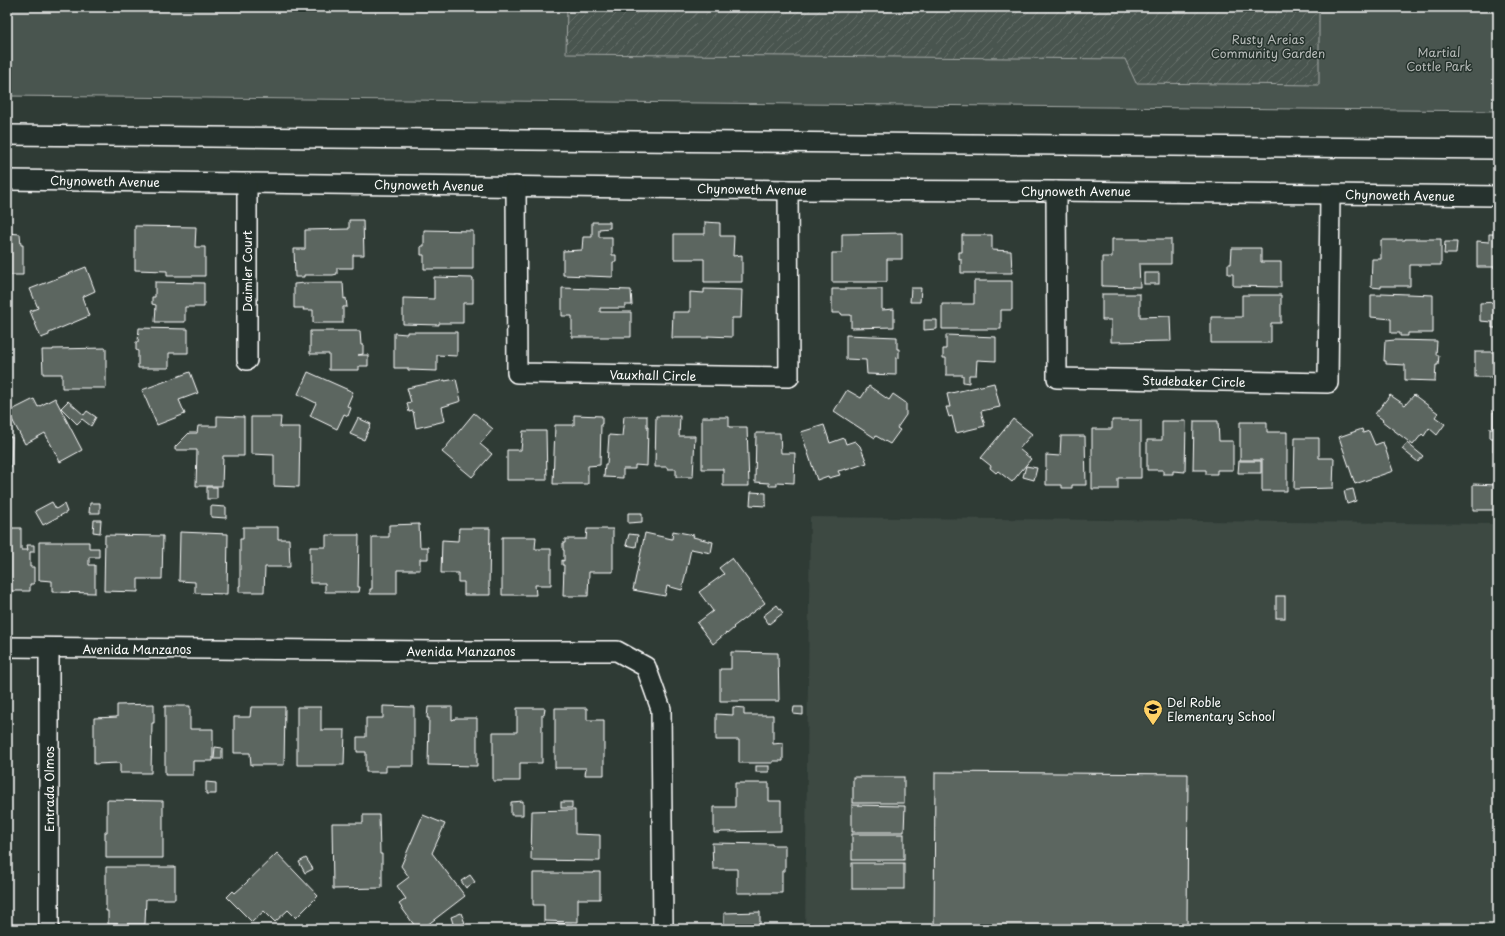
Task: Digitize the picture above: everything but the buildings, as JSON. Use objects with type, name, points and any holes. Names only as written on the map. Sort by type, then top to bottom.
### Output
[{"type":"street","points":[[7,135],[1498,149]]},
{"type":"street","name":"Chynoweth Avenue","points":[[7,180],[788,190],[1056,191],[1498,196]]},
{"type":"street","name":"Daimler Court","points":[[247,182],[247,360]]},
{"type":"street","name":"Vauxhall Circle","points":[[516,186],[517,374],[789,377],[788,190]]},
{"type":"street","name":"Studebaker Circle","points":[[1056,191],[1057,378],[1328,383],[1330,194]]},
{"type":"street","name":"Avenida Manzanos","points":[[7,647],[617,651],[646,667],[661,709],[663,929]]},
{"type":"street","name":"Entrada Olmos","points":[[49,648],[49,929]]},
{"type":"shaded area","name":"Del Roble Elementary School","points":[[810,517],[1498,524],[1498,929],[805,929]]},
{"type":"green space","name":"Martial Cottle Park","points":[[7,7],[1498,7],[1498,111],[7,96]]},
{"type":"green space","name":"Rusty Areias Community Garden","points":[[567,7],[1319,7],[1319,85],[1136,83],[1125,59],[566,54]]},
{"type":"place","name":"Del Roble Elementary School","points":[[1153,726]]}]
